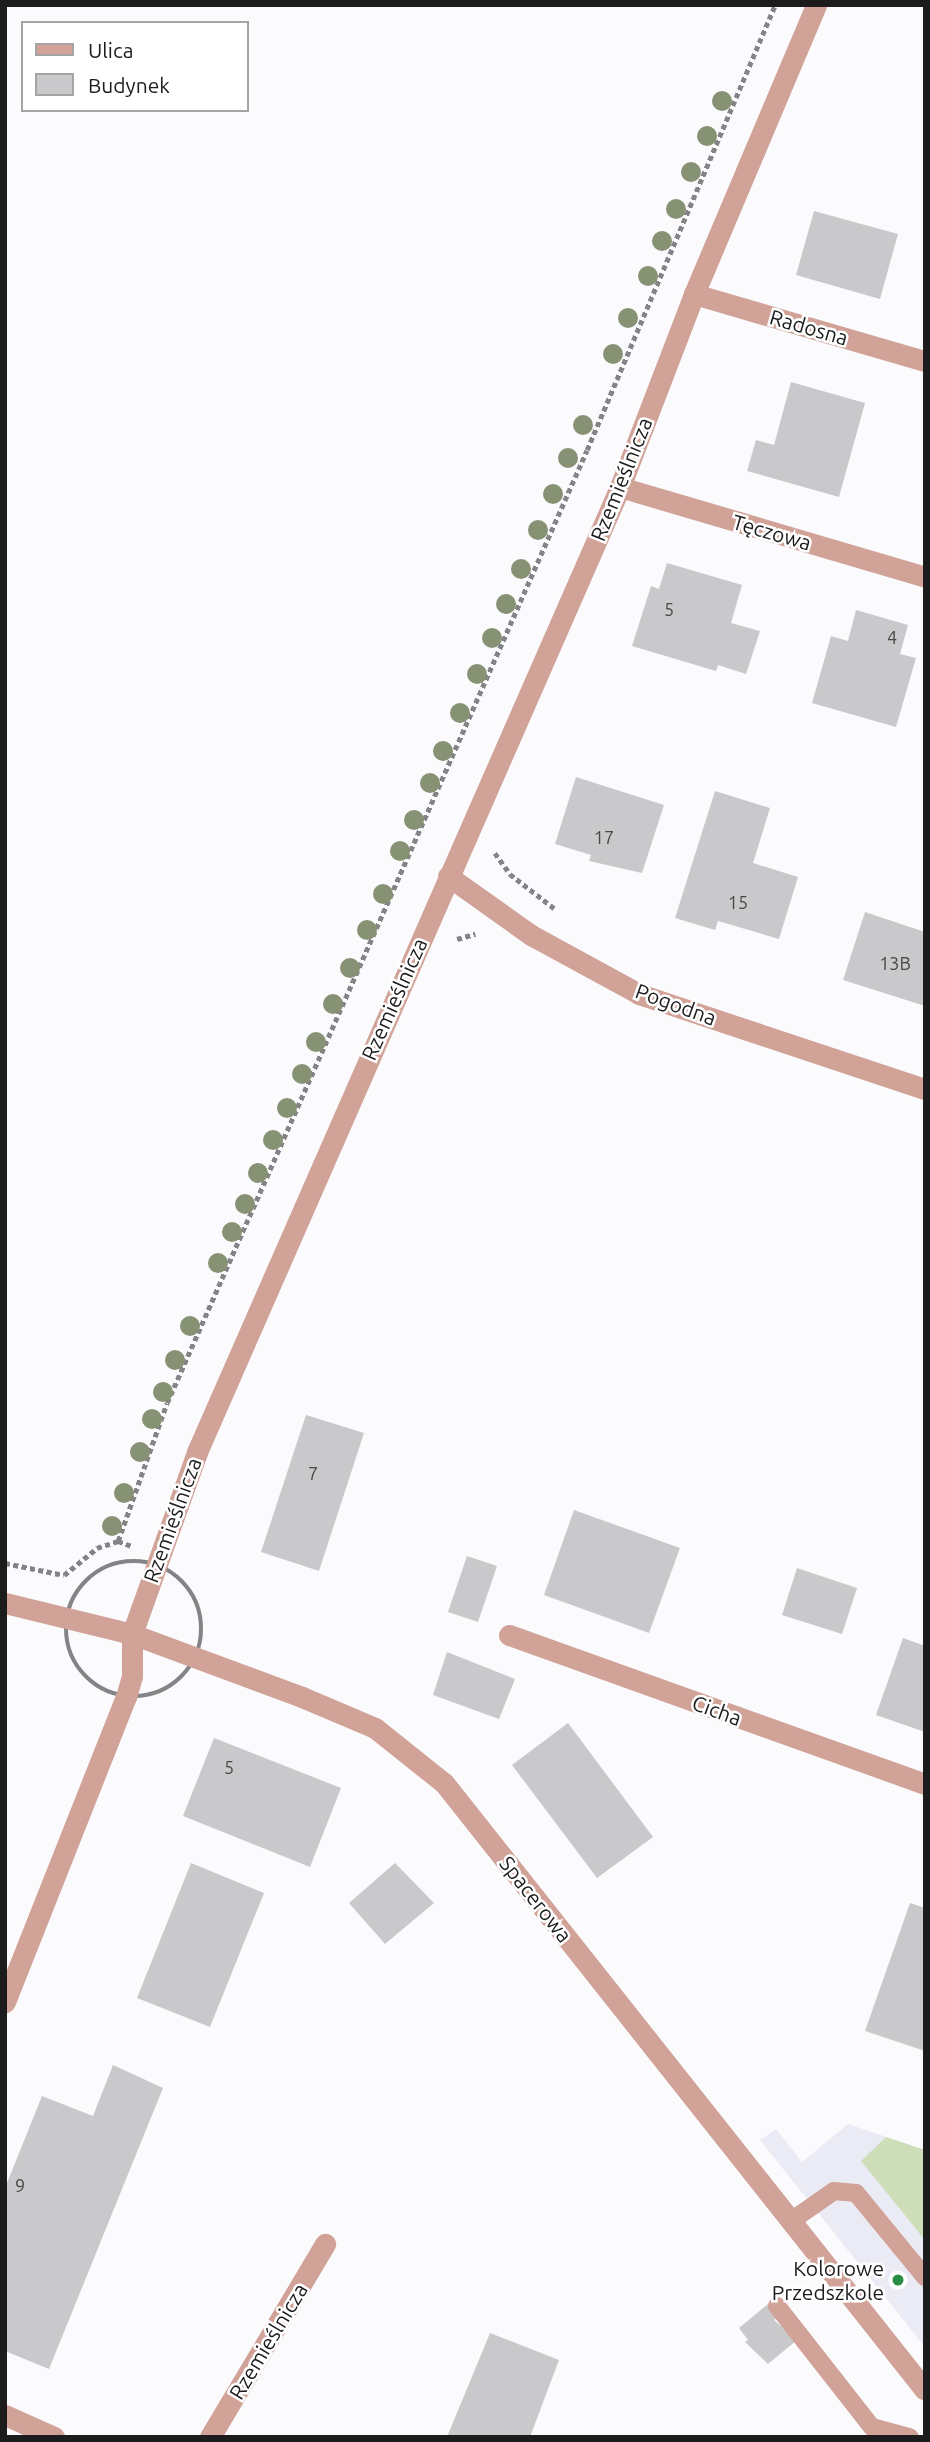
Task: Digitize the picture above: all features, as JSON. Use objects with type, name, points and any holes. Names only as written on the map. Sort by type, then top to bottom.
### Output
[{"type":"street","name":"Rzemieślnicza","points":[[5,2002],[126,1696],[132,1676],[132,1634],[197,1452],[620,487],[694,294],[816,5]]},
{"type":"street","name":"Radosna","points":[[694,294],[925,361]]},
{"type":"street","name":"Tęczowa","points":[[620,487],[925,577]]},
{"type":"street","name":"Pogodna","points":[[449,876],[531,934],[639,993],[925,1089]]},
{"type":"street","name":"Spacerowa","points":[[5,1603],[132,1634],[375,1728],[444,1783],[925,2390]]},
{"type":"street","name":"Cicha","points":[[509,1635],[925,1784]]},
{"type":"street","name":"Rzemieślnicza","points":[[210,2437],[325,2245]]},
{"type":"street","points":[[5,2416],[54,2437]]},
{"type":"lane","points":[[791,2221],[834,2191],[856,2193],[925,2277]]},
{"type":"lane","points":[[777,2305],[872,2427],[911,2437]]},
{"type":"lane","points":[[922,2437],[925,2431]]},
{"type":"path","points":[[5,1563],[64,1574],[97,1548],[118,1541],[167,1403],[587,450],[775,5]]},
{"type":"path","points":[[494,847],[495,857],[510,874],[565,915]]},
{"type":"shaded area","name":"Kolorowe Przedszkole","points":[[848,2124],[925,2150],[925,2347],[760,2140],[776,2129],[802,2162]]},
{"type":"green space","points":[[886,2137],[925,2150],[925,2240],[861,2161]]},
{"type":"building","points":[[814,211],[898,234],[880,299],[796,275]]},
{"type":"building","points":[[791,382],[865,403],[839,497],[747,471],[756,440],[774,445]]},
{"type":"building","points":[[667,563],[742,585],[731,623],[760,631],[746,674],[718,665],[716,671],[632,646],[651,586],[659,589]]},
{"type":"building","points":[[856,610],[908,625],[900,654],[916,658],[896,727],[812,703],[831,636],[848,641]]},
{"type":"building","points":[[576,777],[664,805],[642,873],[589,861],[591,855],[555,844]]},
{"type":"building","points":[[715,791],[770,808],[753,863],[798,877],[779,939],[718,921],[715,930],[675,918]]},
{"type":"building","points":[[865,912],[925,932],[925,1006],[843,980]]},
{"type":"building","points":[[306,1415],[364,1433],[319,1571],[261,1552]]},
{"type":"building","points":[[574,1510],[680,1548],[649,1633],[544,1595]]},
{"type":"building","points":[[467,1556],[497,1566],[478,1622],[448,1612]]},
{"type":"building","points":[[797,1568],[857,1588],[842,1634],[782,1615]]},
{"type":"building","points":[[903,1638],[925,1646],[925,1732],[876,1715]]},
{"type":"building","points":[[447,1652],[515,1679],[499,1719],[433,1695]]},
{"type":"building","points":[[568,1723],[653,1837],[597,1878],[512,1765]]},
{"type":"building","points":[[214,1738],[341,1788],[310,1867],[183,1816]]},
{"type":"building","points":[[191,1863],[264,1893],[210,2027],[137,1998]]},
{"type":"building","points":[[395,1863],[434,1903],[385,1944],[349,1903]]},
{"type":"building","points":[[910,1903],[925,1908],[925,2051],[865,2031]]},
{"type":"building","points":[[113,2065],[163,2088],[49,2369],[5,2351],[5,2188],[42,2096],[93,2116]]},
{"type":"building","points":[[768,2304],[778,2317],[774,2320],[797,2340],[768,2364],[745,2342],[748,2340],[739,2328]]},
{"type":"building","points":[[490,2333],[559,2360],[530,2437],[447,2437]]},
{"type":"place","name":"Kolorowe Przedszkole","points":[[898,2280]]}]
